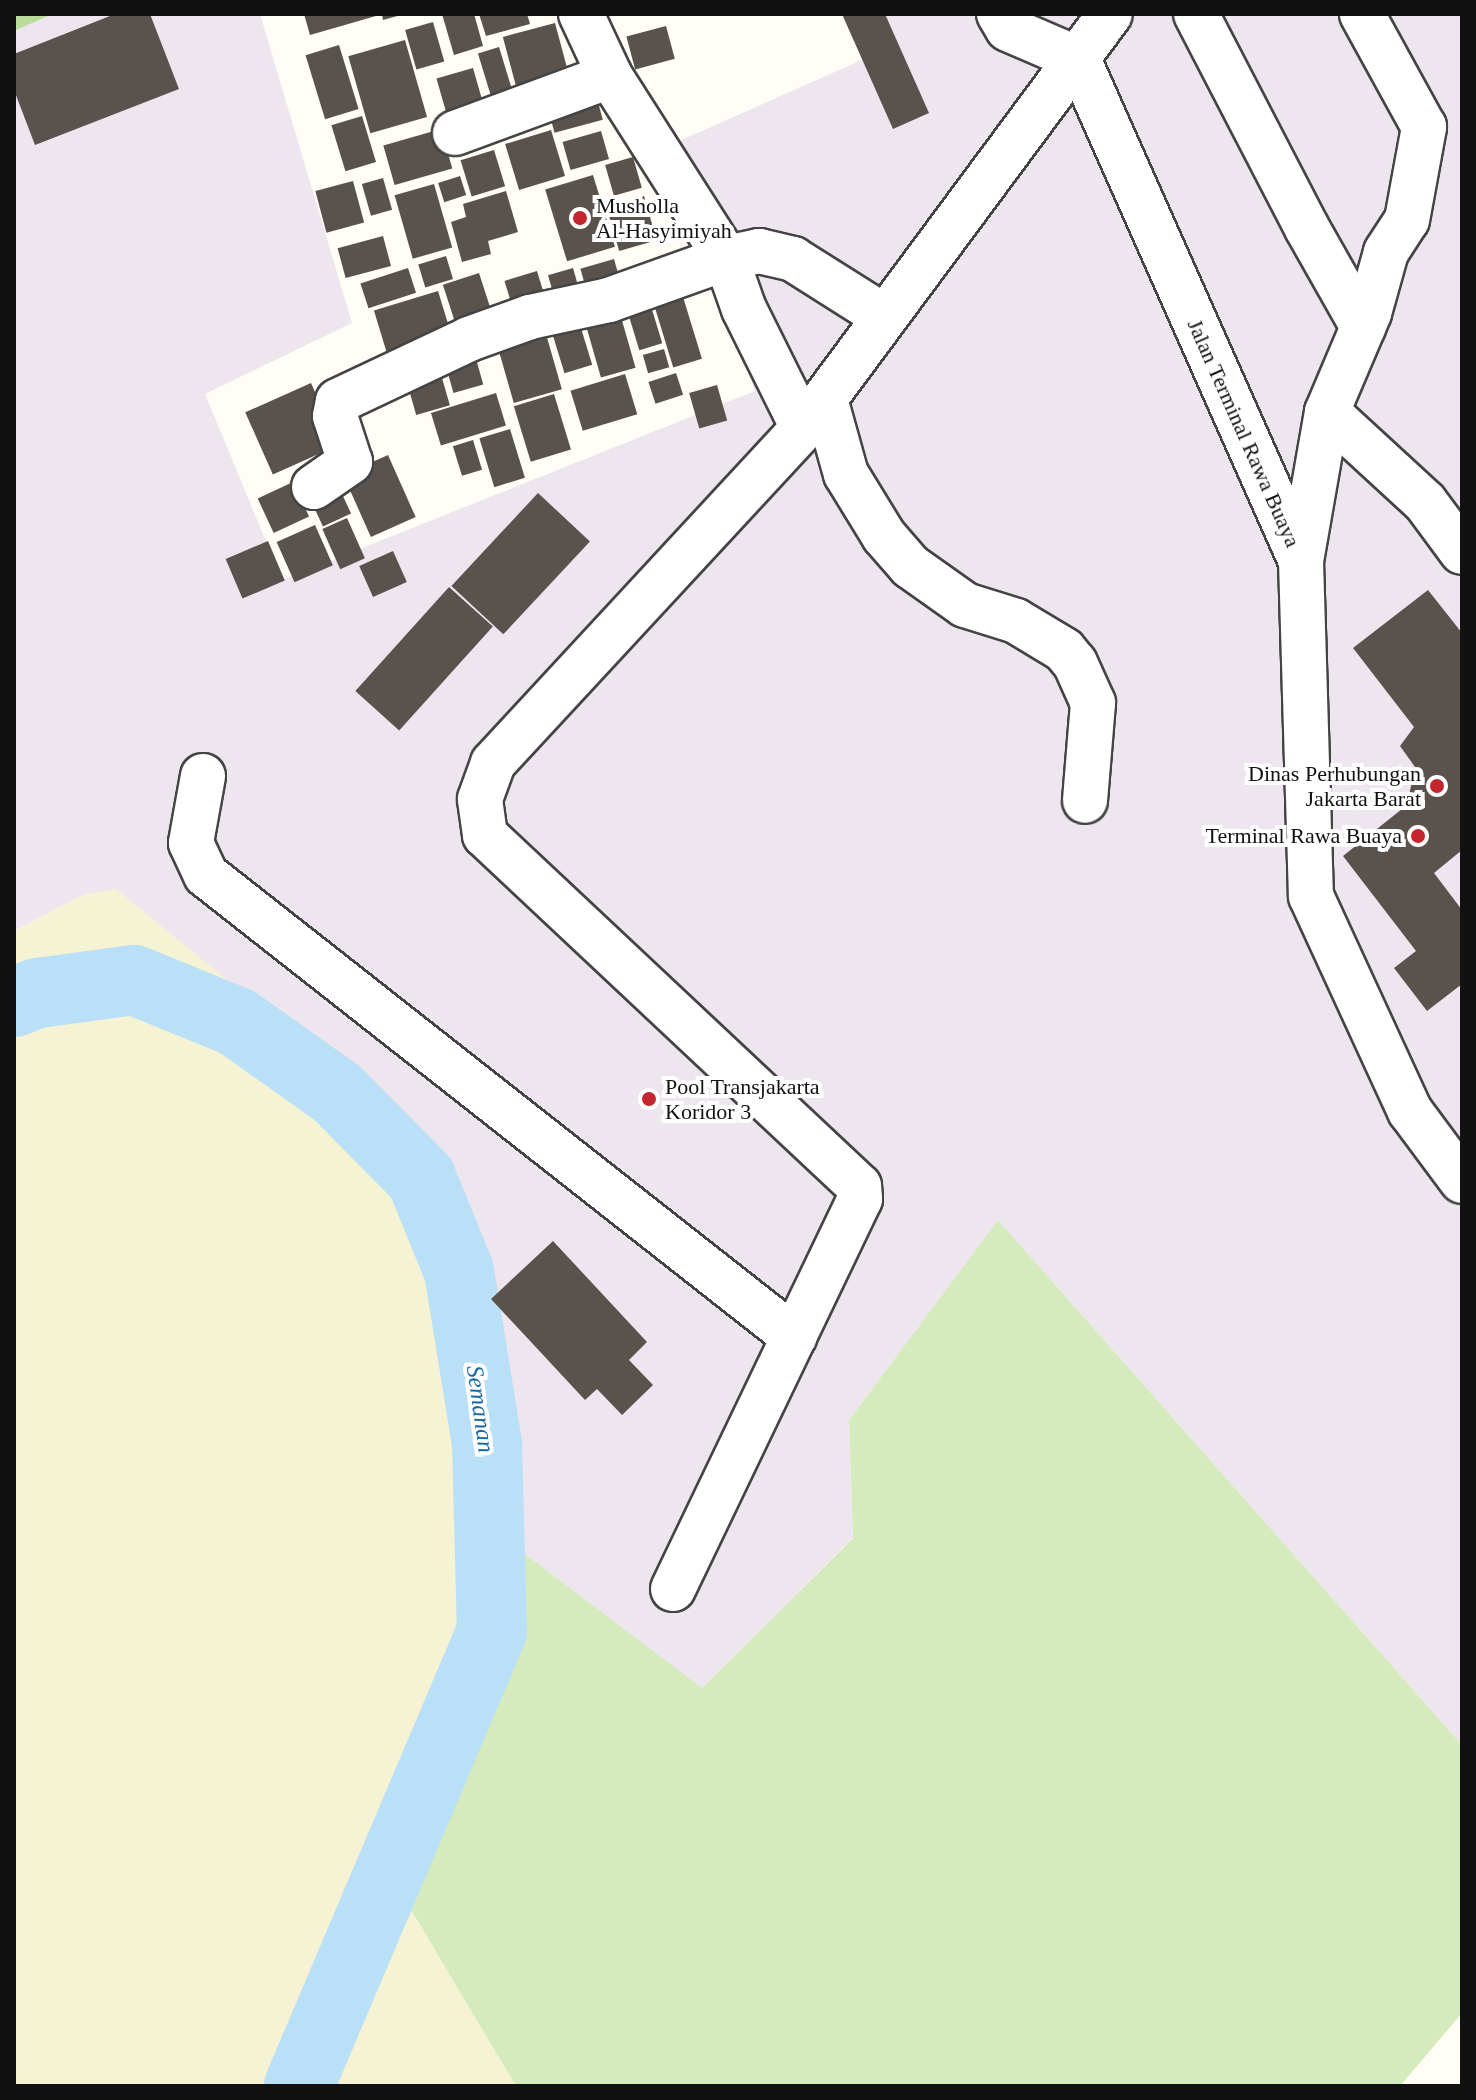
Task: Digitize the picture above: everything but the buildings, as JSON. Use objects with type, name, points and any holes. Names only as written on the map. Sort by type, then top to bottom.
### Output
[{"type":"street","points":[[581,14],[610,76],[726,258],[744,309],[814,414],[884,536],[910,566],[965,605],[1016,621],[1064,650],[1075,663],[1093,703],[1085,801]]},
{"type":"street","points":[[999,14],[1008,29],[1078,59]]},
{"type":"street","points":[[673,1589],[860,1199],[859,1186],[485,835],[480,799],[493,763],[814,414],[883,316],[1110,14]]},
{"type":"street","points":[[1196,14],[1307,228],[1363,327]]},
{"type":"street","points":[[1301,561],[1327,412],[1363,327],[1386,252],[1407,220],[1424,127],[1362,14]]},
{"type":"street","name":"Jalan Terminal Rawa Buaya","points":[[1078,59],[1301,561],[1311,896],[1410,1111],[1462,1181]]},
{"type":"street","points":[[455,133],[610,76]]},
{"type":"street","points":[[314,487],[350,462],[335,416],[338,401],[482,335],[530,317],[609,300],[726,258],[759,251],[793,259],[883,316]]},
{"type":"street","points":[[1327,412],[1425,502],[1462,552]]},
{"type":"street","points":[[203,776],[191,843],[206,875],[794,1337]]},
{"type":"shaded area","points":[[53,14],[260,14],[352,323],[205,394],[282,580],[755,391],[668,146],[873,55],[856,14],[1462,14],[1462,1745],[998,1220],[849,1420],[853,1537],[701,1689],[520,1550],[488,1267],[85,894],[14,931],[14,31]]},
{"type":"shaded area","points":[[116,889],[424,1141],[488,1266],[520,1550],[389,1873],[516,2086],[14,2086],[14,931],[85,894]]},
{"type":"green space","points":[[14,14],[53,14],[14,31]]},
{"type":"green space","points":[[998,1220],[1462,1745],[1462,2013],[1400,2086],[516,2086],[389,1873],[520,1550],[702,1688],[853,1538],[849,1420]]},
{"type":"waterway","name":"Semanan","points":[[14,1002],[38,993],[134,980],[237,1022],[337,1093],[421,1178],[459,1271],[487,1443],[492,1631],[299,2086]]},
{"type":"place","name":"Musholla Al-Hasyimiyah","points":[[580,218]]},
{"type":"place","name":"Dinas Perhubungan Jakarta Barat","points":[[1437,786]]},
{"type":"place","name":"Terminal Rawa Buaya","points":[[1418,836]]},
{"type":"place","name":"Pool Transjakarta Koridor 3","points":[[649,1099]]}]
